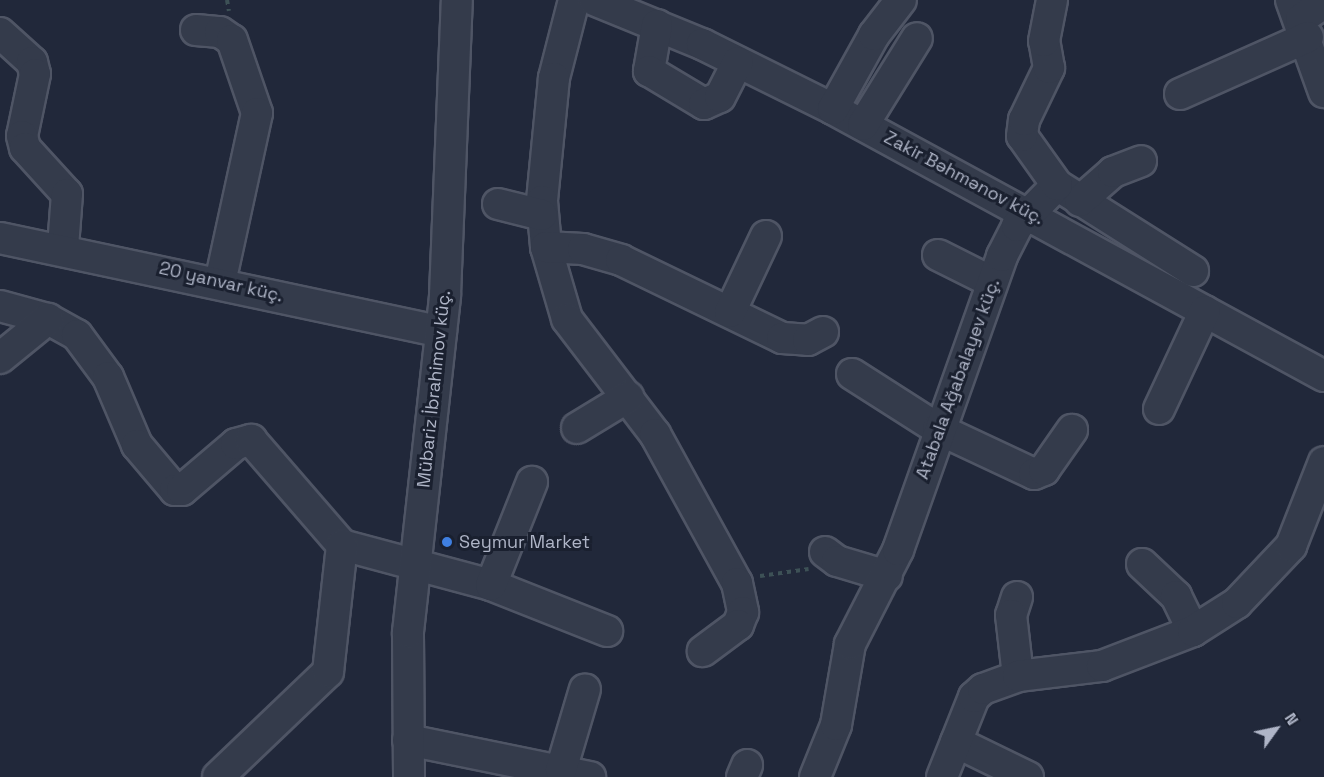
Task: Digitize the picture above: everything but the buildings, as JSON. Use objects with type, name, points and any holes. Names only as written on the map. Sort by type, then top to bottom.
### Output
[{"type":"street","name":"Mübariz İbrahimov küç.","points":[[409,777],[408,740],[414,565],[441,332],[458,0]]},
{"type":"street","points":[[574,0],[555,78],[542,215],[546,248],[567,319],[656,434],[737,583],[743,612],[738,625],[703,651]]},
{"type":"street","name":"Zakir Bəhmənov küç.","points":[[594,0],[657,25],[738,62],[863,125],[1029,211],[1324,376]]},
{"type":"street","points":[[833,110],[901,0]]},
{"type":"street","points":[[1052,0],[1044,40],[1049,68],[1022,136],[1068,193],[1193,271]]},
{"type":"street","points":[[1180,94],[1306,15],[1324,92]]},
{"type":"street","points":[[657,25],[649,71],[704,104],[720,97],[738,62]]},
{"type":"street","points":[[196,30],[220,32],[232,40],[256,113],[220,282]]},
{"type":"street","points":[[0,33],[18,44],[35,74],[22,136],[25,148],[67,194],[63,247]]},
{"type":"street","points":[[863,125],[917,38]]},
{"type":"street","name":"Atabala Ağabalayev küç.","points":[[815,777],[836,725],[850,644],[887,576],[938,429],[1011,237],[1029,211],[1141,161]]},
{"type":"street","points":[[498,204],[542,215]]},
{"type":"street","points":[[730,312],[766,236]]},
{"type":"street","name":"20 yanvar küç.","points":[[0,238],[63,247],[441,332]]},
{"type":"street","points":[[546,248],[601,253],[797,341],[824,333]]},
{"type":"street","points":[[938,255],[992,282]]},
{"type":"street","points":[[0,306],[48,319],[77,335],[91,351],[137,445],[175,490],[182,490],[236,444],[251,440],[342,545],[491,585],[607,632]]},
{"type":"street","points":[[1159,409],[1205,311]]},
{"type":"street","points":[[0,358],[48,319]]},
{"type":"street","points":[[852,374],[938,429],[1034,474],[1044,470],[1072,430]]},
{"type":"street","points":[[577,428],[628,397]]},
{"type":"street","points":[[942,777],[974,697],[999,680],[1018,676],[1083,672],[1192,631],[1237,603],[1291,546],[1322,476]]},
{"type":"street","points":[[491,585],[532,482]]},
{"type":"street","points":[[218,777],[328,672],[342,545]]},
{"type":"street","points":[[828,555],[887,576]]},
{"type":"street","points":[[1142,564],[1176,596],[1192,631]]},
{"type":"street","points":[[1017,597],[1011,615],[1018,676]]},
{"type":"street","points":[[561,770],[585,689]]},
{"type":"street","points":[[408,740],[498,768],[561,770],[590,777]]},
{"type":"street","points":[[956,742],[1028,777]]},
{"type":"path","points":[[737,583],[819,567],[828,555]]},
{"type":"place","name":"Seymur Market","points":[[447,542]]}]
